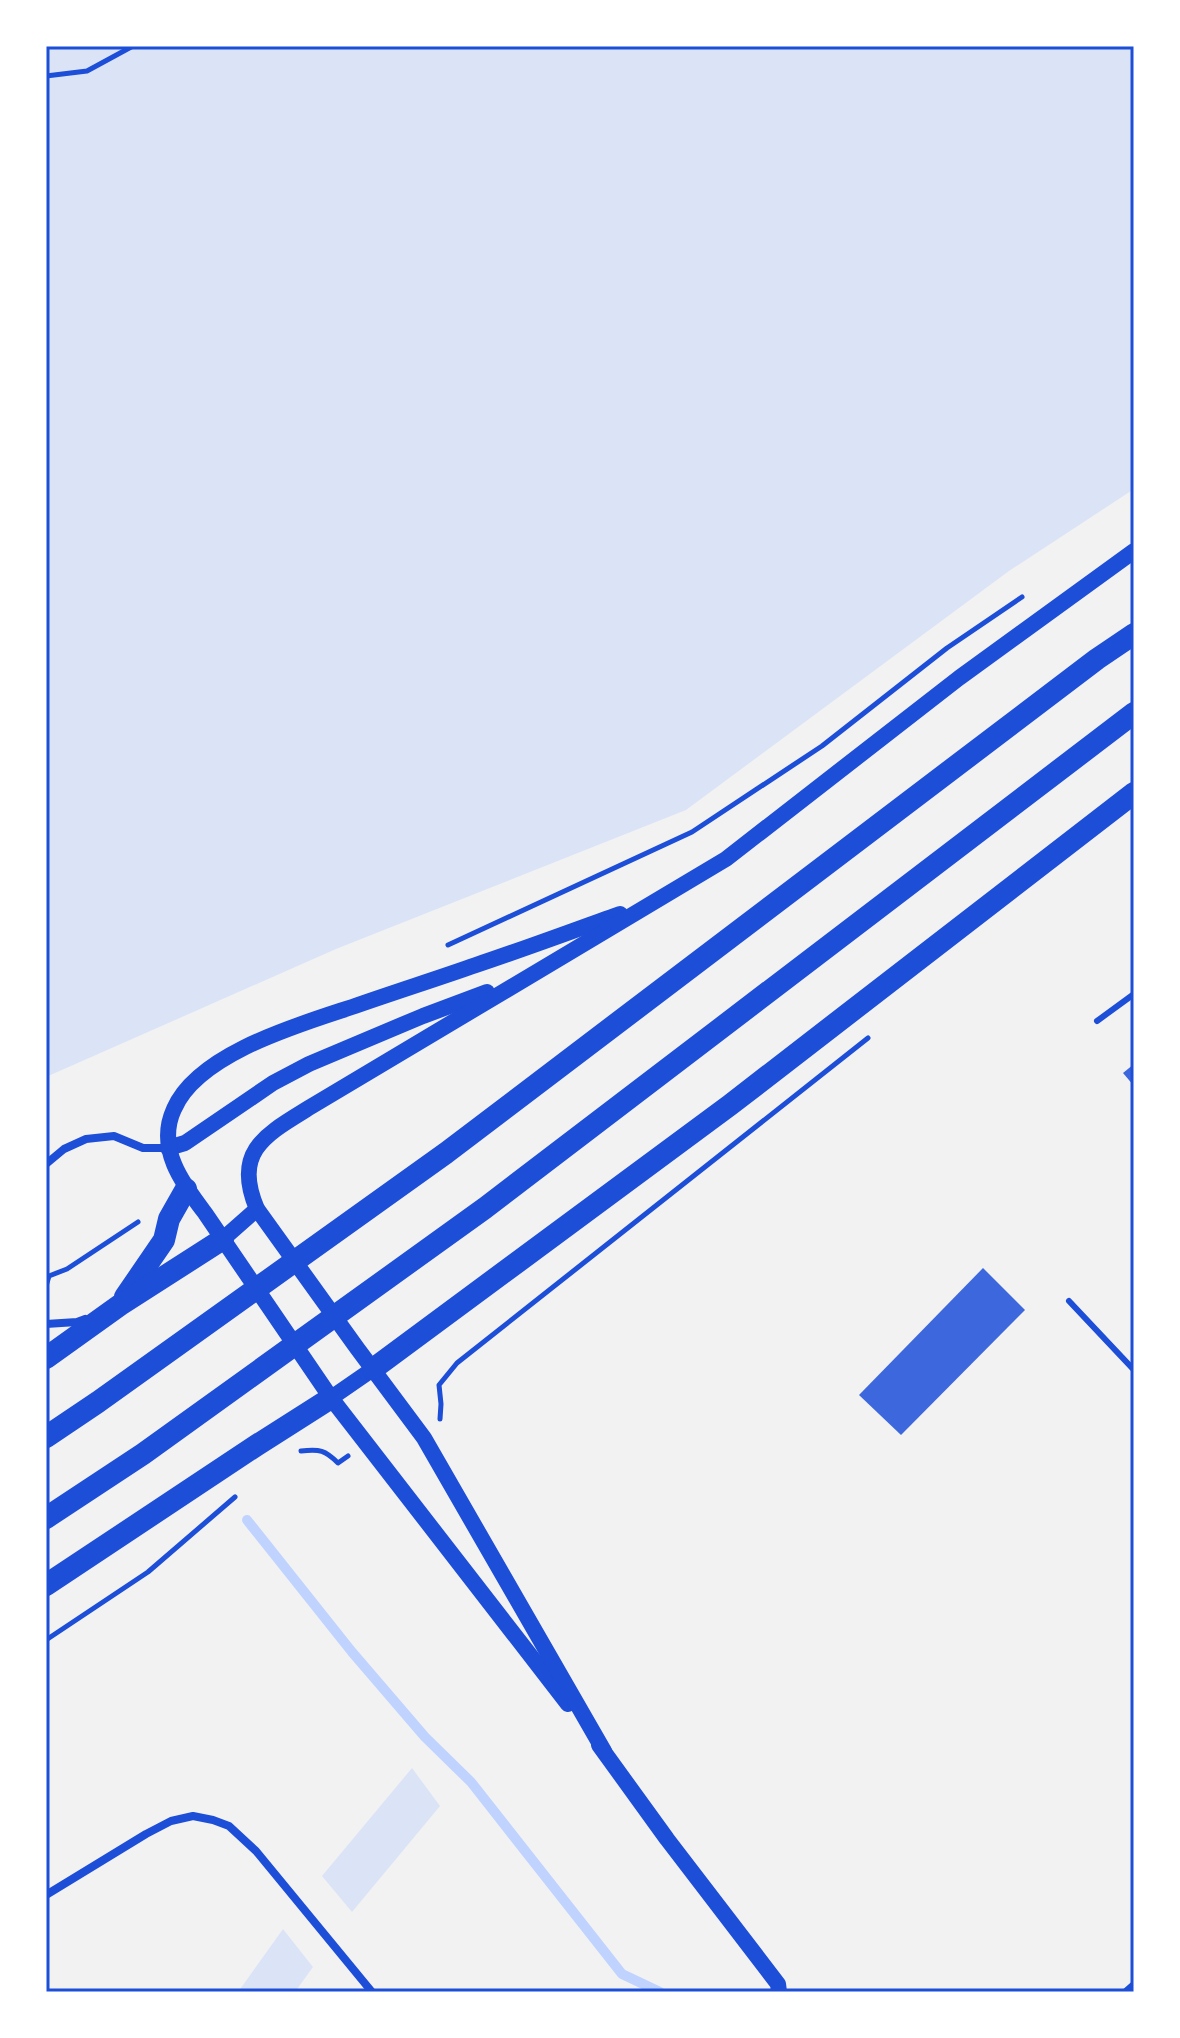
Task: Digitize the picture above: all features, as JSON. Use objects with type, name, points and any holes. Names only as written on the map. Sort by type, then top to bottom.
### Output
[{"type":"highway","points":[[46,1437],[446,1153],[1059,687],[1134,634]]},
{"type":"highway","points":[[46,1518],[143,1454],[485,1208],[1134,713]]},
{"type":"highway","points":[[373,1369],[730,1105],[1134,793]]},
{"type":"highway","points":[[120,1305],[164,1240],[169,1219],[186,1189]]},
{"type":"highway","points":[[46,1358],[120,1305],[228,1246]]},
{"type":"highway","points":[[46,1585],[331,1398]]},
{"type":"main road","points":[[604,1751],[424,1438],[257,1209],[248,1185],[248,1165],[255,1149],[271,1133],[312,1106],[726,859],[959,678],[1134,551]]},
{"type":"main road","points":[[648,904],[276,1033],[233,1054],[200,1076],[181,1096],[173,1111],[168,1148],[186,1189],[331,1398],[604,1751],[778,1988],[794,1992]]},
{"type":"main road","points":[[168,1148],[185,1143],[259,1091],[309,1064],[526,977]]},
{"type":"main road","points":[[228,1246],[257,1209]]},
{"type":"main road","points":[[331,1398],[373,1369]]},
{"type":"street","points":[[46,1164],[64,1149],[86,1139],[114,1136],[143,1148],[168,1148]]},
{"type":"street","points":[[46,1324],[77,1322],[120,1305]]},
{"type":"street","points":[[46,1895],[171,1821],[193,1816],[213,1820],[229,1826],[256,1851],[372,1992]]},
{"type":"street","points":[[1126,1992],[1134,1985]]},
{"type":"lane","points":[[1097,1021],[1134,994]]},
{"type":"lane","points":[[1069,1301],[1134,1370]]},
{"type":"path","points":[[46,76],[87,71],[133,46]]},
{"type":"path","points":[[432,979],[439,949],[692,832],[822,746],[947,648],[1034,589]]},
{"type":"path","points":[[440,1427],[439,1385],[457,1363],[703,1170]]},
{"type":"path","points":[[46,1286],[48,1276],[67,1269],[142,1220]]},
{"type":"path","points":[[295,1452],[315,1449],[327,1452],[338,1463],[343,1460]]},
{"type":"path","points":[[46,1640],[148,1572],[239,1493]]},
{"type":"shaded area","points":[[46,46],[1134,46],[1134,489],[1009,571],[686,810],[336,949],[46,1077]]},
{"type":"shaded area","points":[[412,1768],[440,1806],[352,1912],[322,1876]]},
{"type":"shaded area","points":[[283,1929],[313,1967],[295,1992],[238,1992]]},
{"type":"building","points":[[1134,1064],[1134,1086],[1123,1073]]},
{"type":"building","points":[[983,1268],[1025,1310],[901,1435],[859,1395]]},
{"type":"waterway","points":[[247,1520],[352,1652],[425,1737],[471,1782],[622,1974],[660,1992]]}]
